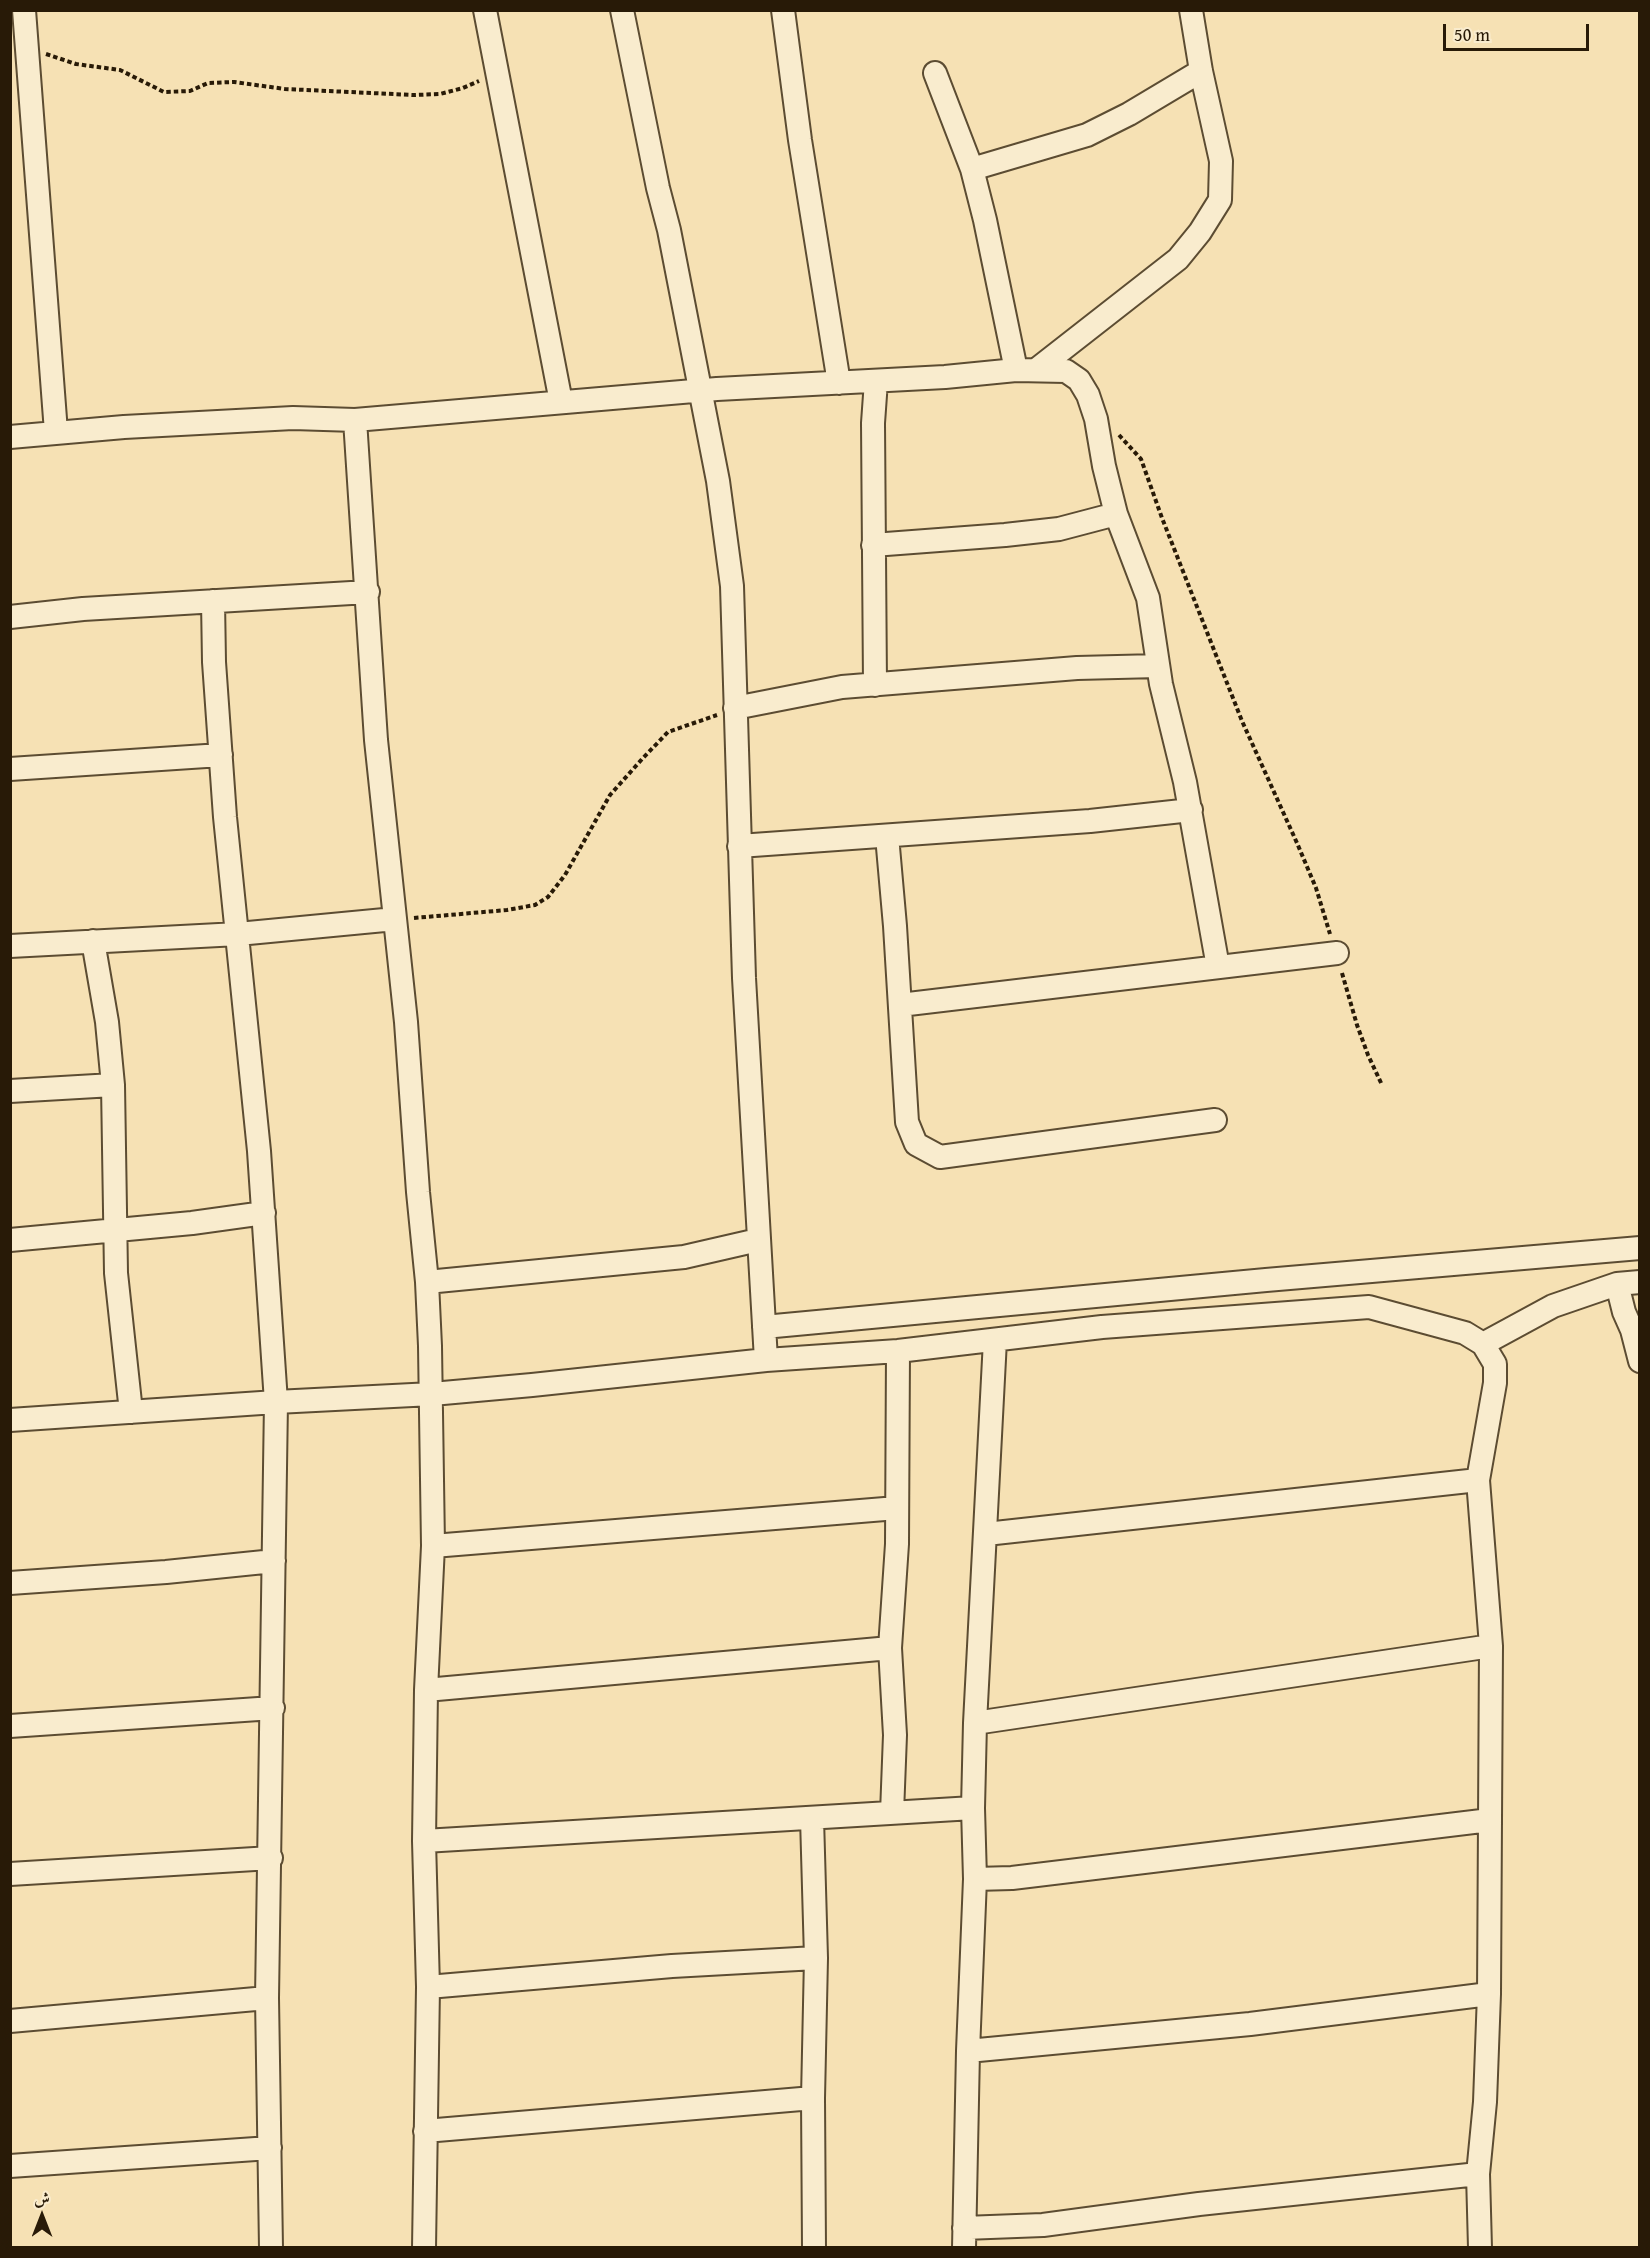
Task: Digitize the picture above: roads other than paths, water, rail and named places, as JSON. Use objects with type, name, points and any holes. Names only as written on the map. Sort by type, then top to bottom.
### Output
[{"type":"street","points":[[24,10],[25,47],[35,148],[56,432]]},
{"type":"street","points":[[485,10],[561,402]]},
{"type":"street","points":[[622,10],[658,188],[669,230],[718,481],[732,586],[744,978],[766,1360]]},
{"type":"street","points":[[783,10],[800,140],[839,383]]},
{"type":"street","points":[[1026,369],[1178,259],[1200,232],[1220,200],[1221,161],[1201,71],[1191,10]]},
{"type":"street","points":[[972,169],[1087,135],[1129,114],[1201,71]]},
{"type":"street","points":[[935,73],[972,169],[1026,369]]},
{"type":"street","points":[[10,436],[293,418],[355,420],[700,390],[945,377],[1026,369],[1066,371],[1079,380],[1088,395],[1096,419],[1104,466],[1116,513],[1148,598],[1158,666],[1191,810],[1218,967]]},
{"type":"street","points":[[875,685],[873,423],[876,381]]},
{"type":"street","points":[[355,420],[376,740],[406,1022],[427,1282],[432,1394],[433,1545],[426,1690],[424,1840],[428,1987],[424,2247]]},
{"type":"street","points":[[873,545],[1059,529],[1116,513]]},
{"type":"street","points":[[10,617],[213,601],[368,592]]},
{"type":"street","points":[[213,601],[214,662],[228,852],[238,934],[264,1214],[276,1402],[271,1858],[267,1998],[271,2247]]},
{"type":"street","points":[[735,708],[842,687],[1077,668],[1158,666]]},
{"type":"street","points":[[10,769],[221,755]]},
{"type":"street","points":[[739,846],[1090,821],[1191,810]]},
{"type":"street","points":[[887,836],[907,1122],[916,1144],[940,1157],[1215,1120]]},
{"type":"street","points":[[10,946],[238,934],[395,919]]},
{"type":"street","points":[[93,941],[107,1022],[113,1085],[116,1273],[131,1413]]},
{"type":"street","points":[[900,1005],[1336,953]]},
{"type":"street","points":[[10,1091],[113,1085]]},
{"type":"street","points":[[10,1240],[264,1214]]},
{"type":"street","points":[[427,1282],[684,1257],[758,1240]]},
{"type":"street","points":[[764,1327],[1640,1248]]},
{"type":"street","points":[[1365,1272],[1369,1306]]},
{"type":"street","points":[[1483,1344],[1553,1306],[1628,1283],[1624,1312],[1632,1330],[1640,1361]]},
{"type":"street","points":[[10,1420],[432,1394],[766,1360],[898,1351],[1101,1327],[1369,1306],[1465,1333],[1483,1344],[1495,1364],[1495,1383],[1478,1480],[1491,1646],[1489,1994],[1485,2102],[1478,2174],[1480,2247]]},
{"type":"street","points":[[995,1340],[975,1723],[973,1808],[975,1879],[964,2238],[1199,2204],[1478,2174]]},
{"type":"street","points":[[892,1813],[895,1735],[890,1648],[897,1544],[898,1351]]},
{"type":"street","points":[[986,1534],[1478,1480]]},
{"type":"street","points":[[433,1545],[897,1508]]},
{"type":"street","points":[[10,1583],[166,1572],[274,1561]]},
{"type":"street","points":[[975,1723],[1491,1646]]},
{"type":"street","points":[[426,1690],[890,1648]]},
{"type":"street","points":[[10,1726],[273,1708]]},
{"type":"street","points":[[424,1840],[973,1808]]},
{"type":"street","points":[[810,2247],[816,1958],[812,1818]]},
{"type":"street","points":[[975,1879],[1023,1876],[1490,1820]]},
{"type":"street","points":[[10,1874],[271,1858]]},
{"type":"street","points":[[428,1987],[672,1966],[816,1958]]},
{"type":"street","points":[[968,2051],[1250,2024],[1489,1994]]},
{"type":"street","points":[[10,2021],[267,1998]]},
{"type":"street","points":[[425,2132],[813,2098]]},
{"type":"street","points":[[10,2166],[270,2148]]}]
